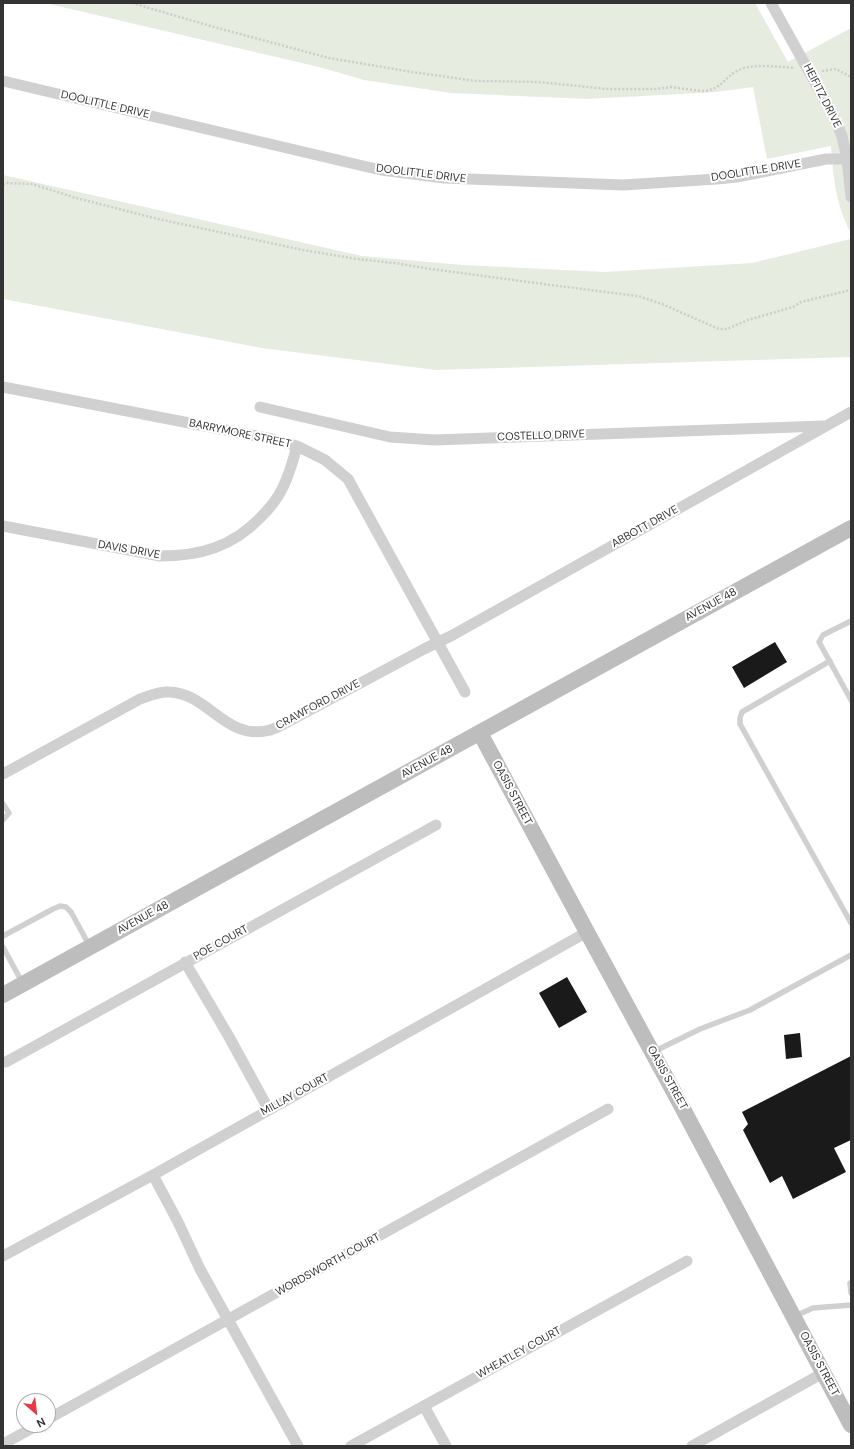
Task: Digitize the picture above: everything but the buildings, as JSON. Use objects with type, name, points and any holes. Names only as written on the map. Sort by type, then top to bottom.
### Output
[{"type":"main road","name":"AVENUE 48","points":[[3,995],[851,528]]},
{"type":"main road","name":"OASIS STREET","points":[[480,733],[851,1425]]},
{"type":"street","name":"HEIFITZ DRIVE","points":[[771,3],[833,115],[842,136],[847,159],[851,197]]},
{"type":"street","name":"DOOLITTLE DRIVE","points":[[3,81],[358,165],[381,170],[444,178],[604,185],[636,184],[737,177],[826,159],[847,159]]},
{"type":"street","name":"BARRYMORE STREET","points":[[3,386],[272,439],[298,446],[325,460],[348,479],[465,692]]},
{"type":"street","name":"COSTELLO DRIVE","points":[[260,407],[390,437],[434,440],[826,426]]},
{"type":"street","name":"ABBOTT DRIVE","points":[[438,642],[851,412]]},
{"type":"street","name":"DAVIS DRIVE","points":[[3,526],[160,556],[178,556],[199,553],[220,547],[240,536],[267,511],[281,491],[298,446]]},
{"type":"street","name":"CRAWFORD DRIVE","points":[[3,774],[140,699],[154,694],[169,692],[185,694],[200,701],[221,719],[233,726],[258,732],[270,730],[438,642]]},
{"type":"street","name":"POE COURT","points":[[6,1062],[436,825]]},
{"type":"street","name":"MILLAY COURT","points":[[3,1256],[153,1175],[587,932]]},
{"type":"street","points":[[185,962],[228,1035],[269,1110]]},
{"type":"street","name":"WORDSWORTH COURT","points":[[56,1415],[608,1109]]},
{"type":"street","points":[[153,1175],[227,1321],[298,1446]]},
{"type":"street","name":"WHEATLEY COURT","points":[[351,1446],[687,1261]]},
{"type":"street","points":[[692,1446],[823,1373]]},
{"type":"street","points":[[424,1406],[446,1446]]},
{"type":"street","points":[[3,1444],[23,1433]]},
{"type":"lane","points":[[851,621],[823,635],[819,642],[851,700]]},
{"type":"lane","points":[[830,661],[742,712],[740,724],[851,923]]},
{"type":"lane","points":[[3,804],[9,813],[6,819],[3,820]]},
{"type":"lane","points":[[3,936],[60,906],[66,907],[71,912],[90,947]]},
{"type":"lane","points":[[3,947],[23,984]]},
{"type":"lane","points":[[652,1052],[700,1029],[750,1010],[851,955]]},
{"type":"lane","points":[[850,1283],[851,1292]]},
{"type":"lane","points":[[794,1317],[814,1308],[851,1305]]},
{"type":"path","points":[[132,3],[328,58],[476,81],[539,82],[607,89],[657,89],[671,87],[702,92],[721,85],[734,73],[754,66],[824,71],[836,69],[851,77]]},
{"type":"path","points":[[3,185],[12,183],[32,184],[76,198],[158,219],[303,250],[357,259],[638,296],[662,304],[719,329],[727,329],[748,320],[780,311],[806,301],[851,290]]},
{"type":"shaded area","points":[[45,3],[755,3],[788,62],[851,28],[851,233],[842,212],[836,191],[831,146],[767,159],[753,87],[716,92],[587,99],[451,93],[364,80],[319,67]]},
{"type":"shaded area","points":[[3,175],[362,256],[463,265],[605,272],[752,263],[851,239],[851,357],[436,370],[262,348],[3,299]]}]
